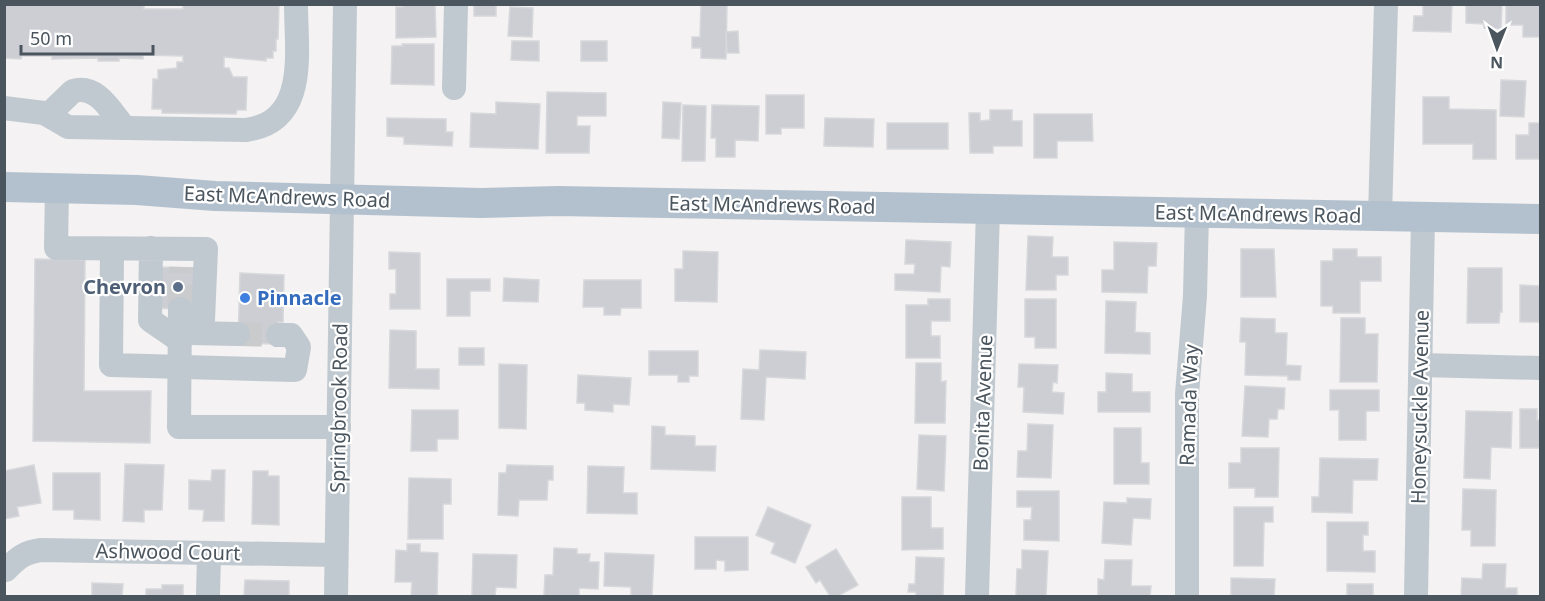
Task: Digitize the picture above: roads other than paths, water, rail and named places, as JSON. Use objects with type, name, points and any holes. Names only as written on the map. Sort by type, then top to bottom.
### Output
[{"type":"main road","name":"East McAndrews Road","points":[[4,187],[136,190],[215,196],[481,203],[558,201],[1540,219]]},
{"type":"street","points":[[4,108],[40,112],[65,127],[246,130],[266,126],[288,105],[294,87],[296,4]]},
{"type":"street","name":"Springbrook Road","points":[[336,597],[345,4]]},
{"type":"street","points":[[454,88],[456,4]]},
{"type":"street","points":[[1380,216],[1386,4]]},
{"type":"street","points":[[48,115],[73,91],[90,90],[98,96],[125,128]]},
{"type":"street","points":[[57,188],[56,248],[151,249],[180,258],[206,249],[203,320],[184,337]]},
{"type":"street","name":"Bonita Avenue","points":[[977,597],[988,209]]},
{"type":"street","name":"Ramada Way","points":[[1187,597],[1187,394],[1195,296],[1197,213]]},
{"type":"street","name":"Honeysuckle Avenue","points":[[1416,597],[1423,217]]},
{"type":"street","points":[[112,249],[111,365],[295,370],[299,347],[291,335],[278,334]]},
{"type":"street","points":[[151,249],[150,320],[184,337],[238,334]]},
{"type":"street","points":[[180,309],[184,337],[179,367],[179,428],[339,427]]},
{"type":"street","points":[[1421,365],[1540,368]]},
{"type":"street","name":"Ashwood Court","points":[[6,570],[29,551],[41,550],[336,555]]},
{"type":"street","points":[[208,597],[209,554]]},
{"type":"tunnel","points":[[180,309],[181,267]]},
{"type":"tunnel","points":[[238,334],[278,335]]},
{"type":"place","name":"Chevron","points":[[178,287]]},
{"type":"place","name":"Pinnacle","points":[[245,298]]}]
